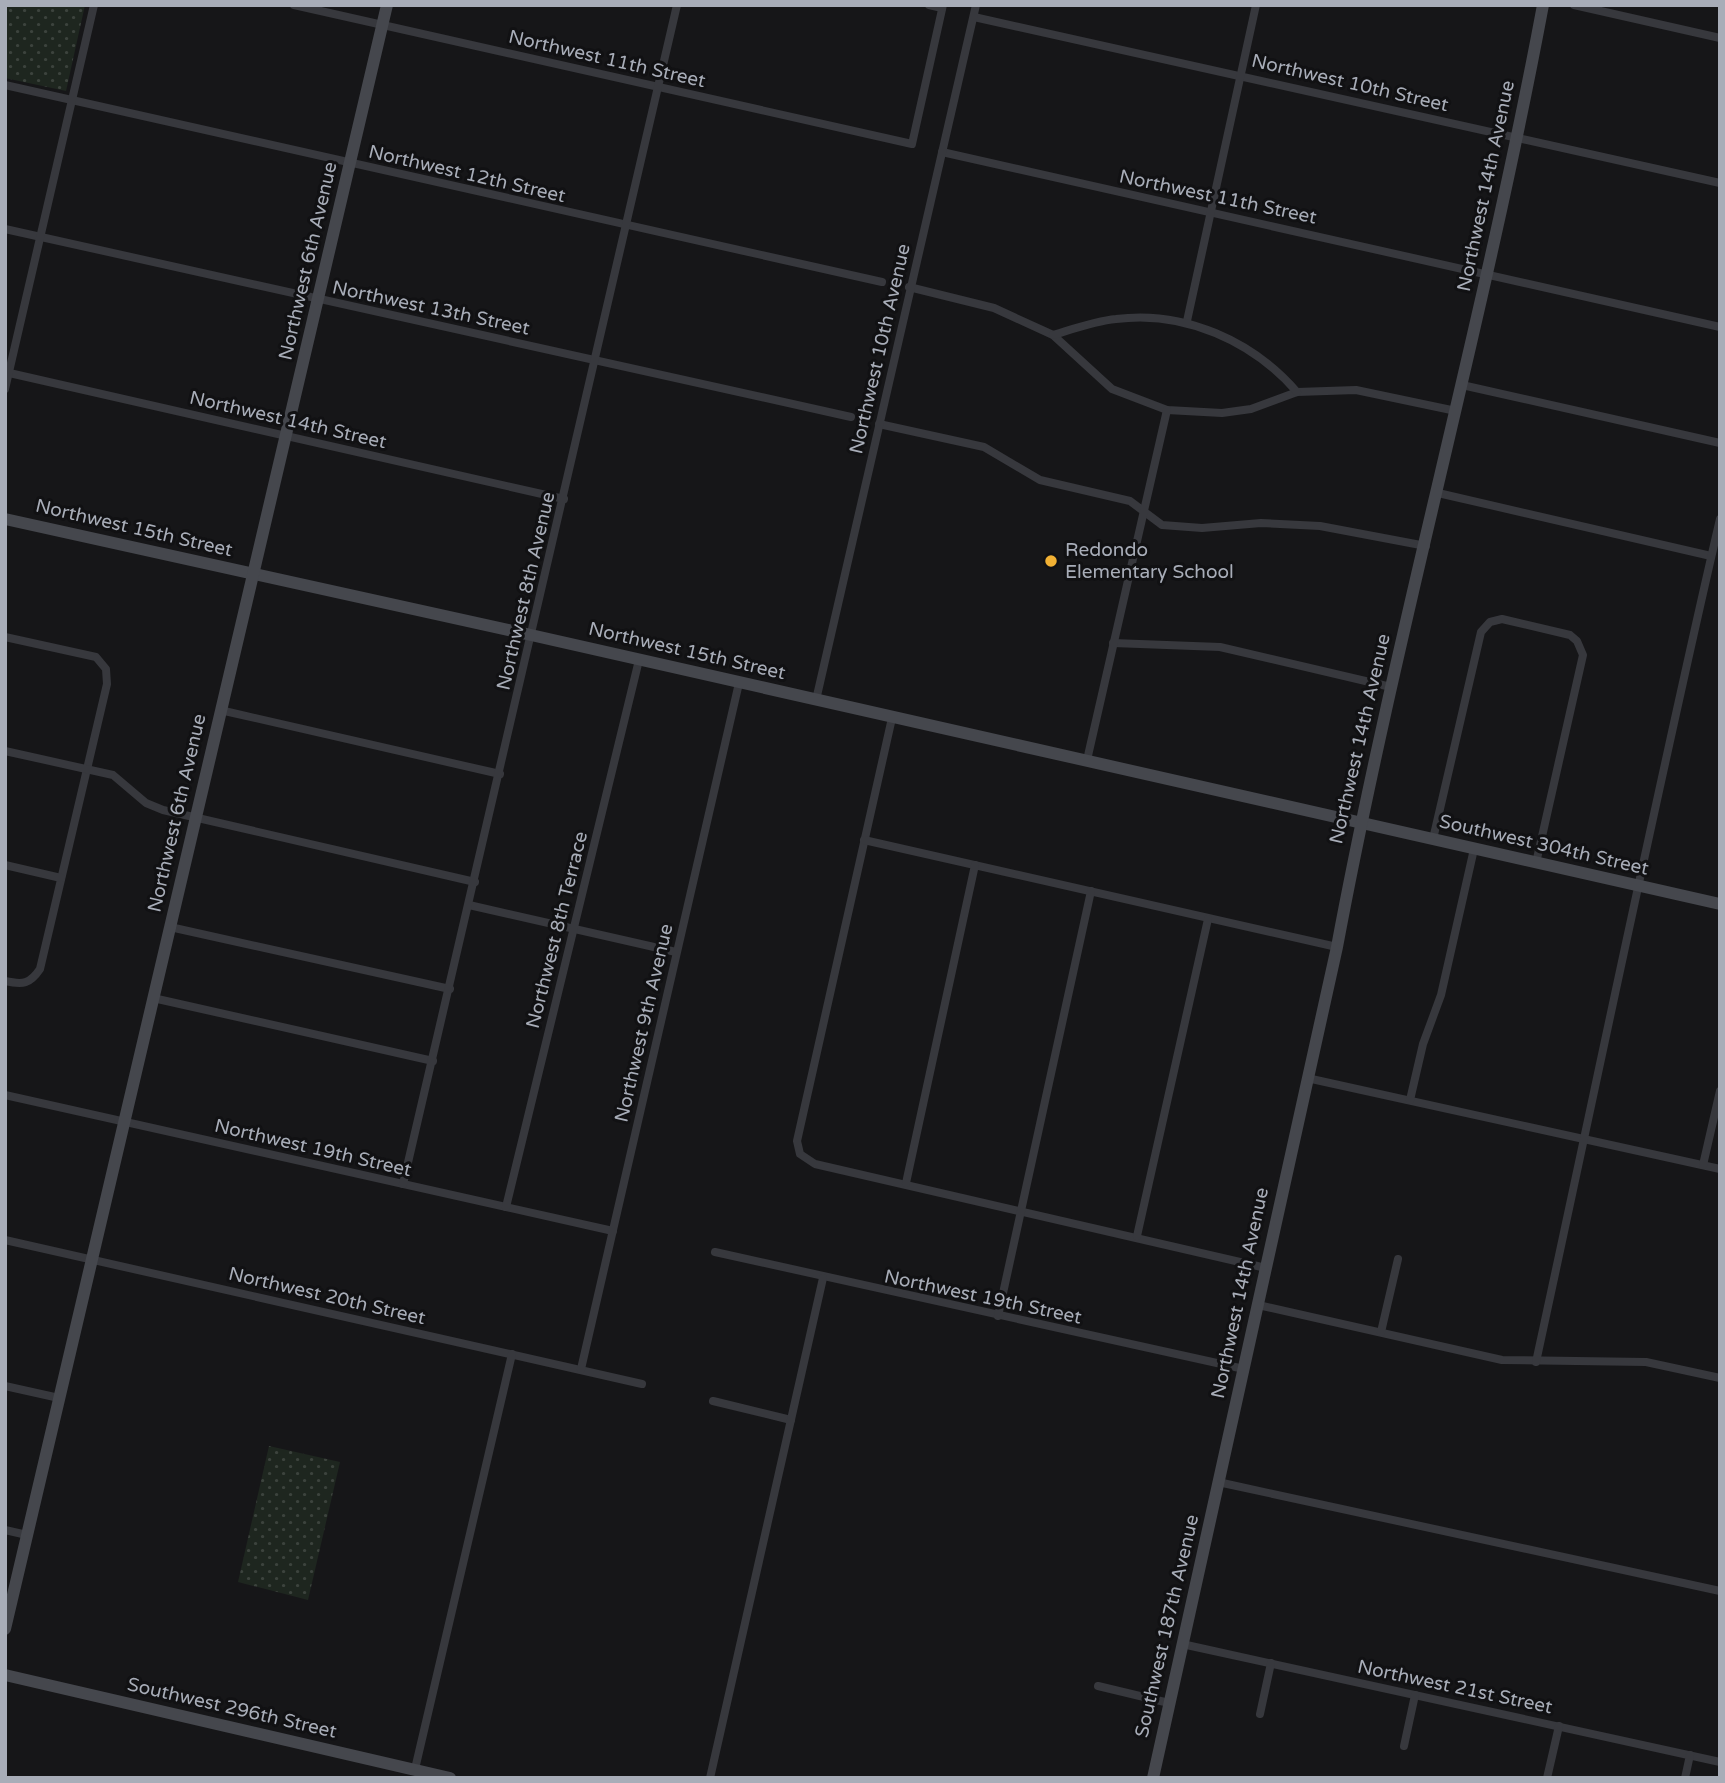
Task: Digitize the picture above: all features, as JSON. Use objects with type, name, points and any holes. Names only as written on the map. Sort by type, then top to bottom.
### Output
[{"type":"street","points":[[5,389],[94,5]]},
{"type":"street","name":"Northwest 11th Street","points":[[294,5],[912,144],[942,7]]},
{"type":"street","name":"Northwest 6th Avenue","points":[[5,1629],[387,5]]},
{"type":"street","name":"Northwest 8th Avenue","points":[[403,1184],[470,905],[677,5]]},
{"type":"street","points":[[929,5],[942,7]]},
{"type":"street","name":"Northwest 10th Avenue","points":[[816,700],[976,5]]},
{"type":"street","points":[[1186,321],[1256,5]]},
{"type":"street","name":"Northwest 14th Avenue","points":[[1218,1482],[1337,947],[1360,824],[1457,411],[1543,5]]},
{"type":"street","points":[[1574,5],[1720,38]]},
{"type":"street","name":"Northwest 10th Street","points":[[974,17],[1720,183]]},
{"type":"street","name":"Northwest 12th Street","points":[[5,85],[882,282]]},
{"type":"street","name":"Northwest 11th Street","points":[[942,152],[1720,327]]},
{"type":"street","name":"Northwest 13th Street","points":[[5,229],[851,417]]},
{"type":"street","points":[[909,287],[994,308],[1053,335],[1112,389],[1167,410],[1232,412],[1251,409],[1297,392],[1356,390],[1457,411]]},
{"type":"street","points":[[1053,335],[1116,318],[1186,321],[1245,347],[1275,367],[1297,392]]},
{"type":"street","name":"Northwest 14th Street","points":[[7,372],[564,499]]},
{"type":"street","points":[[1462,385],[1720,443]]},
{"type":"street","points":[[1087,761],[1167,410]]},
{"type":"street","points":[[879,424],[984,447],[1040,480],[1130,501],[1162,525],[1202,528],[1261,523],[1320,526],[1426,546]]},
{"type":"street","points":[[1438,493],[1711,556]]},
{"type":"street","name":"Northwest 15th Street","points":[[5,519],[531,635],[1360,824]]},
{"type":"street","points":[[1536,1362],[1586,1139],[1637,885],[1720,519]]},
{"type":"street","points":[[1433,839],[1481,632],[1490,622],[1502,619],[1570,635],[1577,641],[1583,655],[1536,863]]},
{"type":"street","points":[[5,637],[96,657],[106,668],[107,684],[40,969],[32,981],[20,984],[5,981]]},
{"type":"street","points":[[1114,643],[1220,647],[1391,687]]},
{"type":"street","name":"Northwest 8th Terrace","points":[[506,1207],[639,660]]},
{"type":"street","name":"Northwest 9th Avenue","points":[[581,1369],[739,683]]},
{"type":"street","points":[[220,710],[500,774]]},
{"type":"street","points":[[891,718],[797,1141],[800,1154],[814,1164],[1137,1236],[1266,1268]]},
{"type":"street","points":[[5,751],[113,775],[146,803],[195,818],[475,882]]},
{"type":"street","name":"Southwest 304th Street","points":[[1360,824],[1720,904]]},
{"type":"street","points":[[864,840],[1337,947]]},
{"type":"street","points":[[1410,1100],[1423,1044],[1441,995],[1474,849]]},
{"type":"street","points":[[5,865],[61,878]]},
{"type":"street","points":[[906,1183],[975,865]]},
{"type":"street","points":[[998,1316],[1091,891]]},
{"type":"street","points":[[470,905],[676,952]]},
{"type":"street","points":[[1137,1236],[1208,919]]},
{"type":"street","points":[[170,927],[450,989]]},
{"type":"street","points":[[153,999],[433,1061]]},
{"type":"street","points":[[1307,1078],[1720,1169]]},
{"type":"street","points":[[1703,1165],[1720,1091]]},
{"type":"street","name":"Northwest 19th Street","points":[[5,1096],[614,1231]]},
{"type":"street","name":"Northwest 20th Street","points":[[5,1240],[642,1384]]},
{"type":"street","name":"Northwest 19th Street","points":[[715,1252],[1244,1369]]},
{"type":"street","points":[[1381,1332],[1398,1259]]},
{"type":"street","points":[[710,1778],[823,1278]]},
{"type":"street","points":[[1258,1305],[1502,1360],[1646,1362],[1720,1378]]},
{"type":"street","points":[[415,1769],[512,1354]]},
{"type":"street","points":[[5,1385],[59,1398]]},
{"type":"street","points":[[712,1401],[791,1420]]},
{"type":"street","points":[[1218,1482],[1720,1591]]},
{"type":"street","name":"Southwest 187th Avenue","points":[[1153,1778],[1218,1482]]},
{"type":"street","points":[[5,1530],[27,1535]]},
{"type":"street","name":"Northwest 21st Street","points":[[1182,1644],[1720,1762]]},
{"type":"street","points":[[1260,1714],[1271,1663]]},
{"type":"street","name":"Southwest 296th Street","points":[[5,1675],[450,1778]]},
{"type":"street","points":[[1098,1686],[1169,1703]]},
{"type":"street","points":[[1404,1746],[1415,1695]]},
{"type":"street","points":[[1547,1778],[1559,1726]]},
{"type":"street","points":[[1685,1778],[1690,1755]]},
{"type":"shaded area","points":[[5,5],[85,5],[66,91],[5,78]]},
{"type":"shaded area","points":[[269,1446],[340,1462],[308,1600],[238,1582]]},
{"type":"place","name":"Redondo Elementary School","points":[[1051,561]]}]
